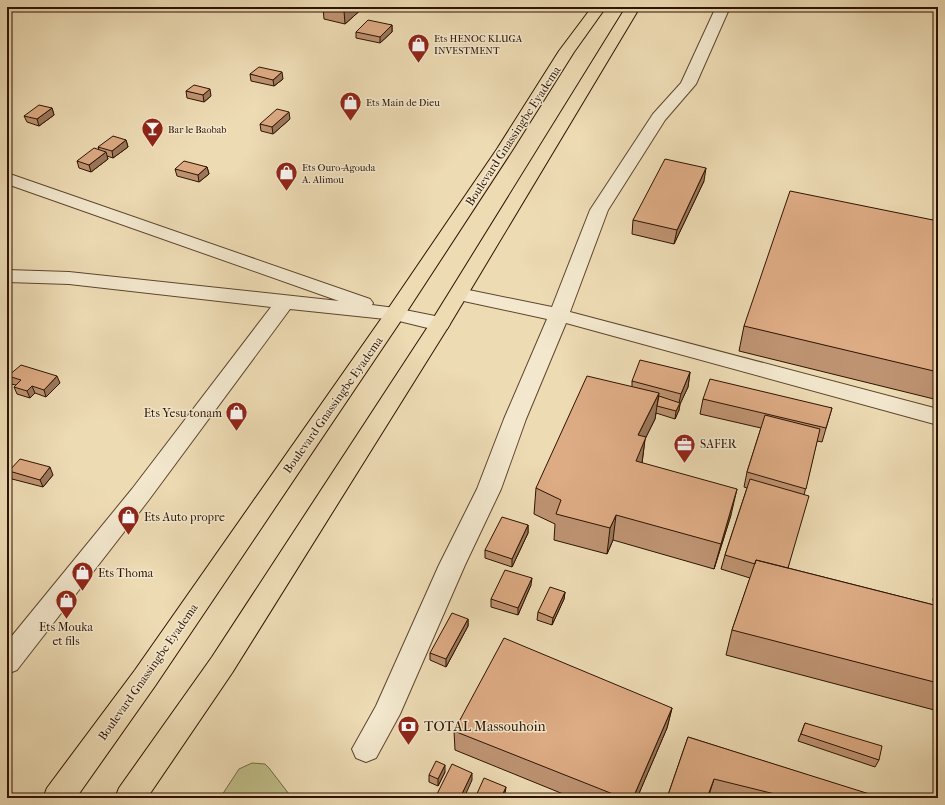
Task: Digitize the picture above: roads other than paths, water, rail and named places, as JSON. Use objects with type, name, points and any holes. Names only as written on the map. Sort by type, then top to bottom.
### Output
[{"type":"highway","name":"Boulevard Gnassingbe Eyadema","points":[[58,798],[145,678],[396,314],[505,149],[567,51],[599,7]]},
{"type":"highway","points":[[130,798],[222,665],[440,324],[633,7]]},
{"type":"street","points":[[366,749],[386,714],[452,565],[489,489],[515,419],[559,315],[599,210],[659,117],[688,84],[723,7]]},
{"type":"street","points":[[7,178],[396,314],[440,324]]},
{"type":"street","points":[[7,276],[69,278],[284,303],[396,314]]},
{"type":"street","points":[[459,294],[559,315],[938,418]]},
{"type":"street","points":[[7,662],[140,496],[284,303]]},
{"type":"place","name":"Ets HENOC KLUGA INVESTMENT","points":[[419,64]]},
{"type":"place","name":"Ets Main de Dieu","points":[[350,122]]},
{"type":"place","name":"Bar le Baobab","points":[[152,148]]},
{"type":"place","name":"Ets Ouro-Agouda A. Alimou","points":[[286,192]]},
{"type":"place","name":"Ets Yesu tonam","points":[[237,432]]},
{"type":"place","name":"SAFER","points":[[685,464]]},
{"type":"place","name":"Ets Auto propre","points":[[128,536]]},
{"type":"place","name":"Ets Thoma","points":[[83,592]]},
{"type":"place","name":"Ets Mouka et fils","points":[[66,620]]},
{"type":"place","name":"TOTAL Massouhoin","points":[[408,746]]}]
